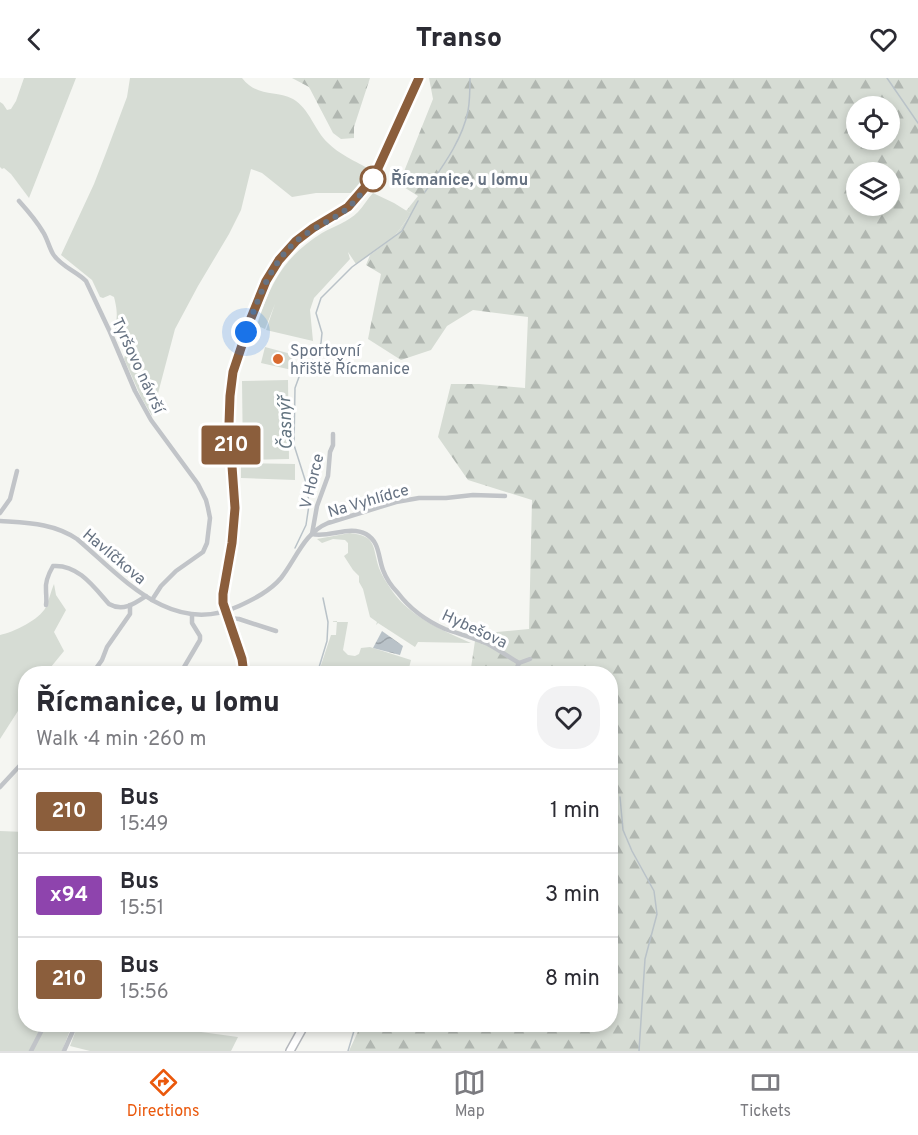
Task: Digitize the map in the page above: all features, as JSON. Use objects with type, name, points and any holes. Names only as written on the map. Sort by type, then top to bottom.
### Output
[{"type":"main road","points":[[243,666],[223,603],[235,508],[229,424],[230,390],[236,361],[270,273],[296,241],[348,207],[374,177],[419,78]]},
{"type":"main road","points":[[290,1051],[301,1032]]},
{"type":"street","name":"Tyršovo návrší","points":[[19,201],[44,233],[53,255],[86,281],[135,391],[151,420],[198,484],[206,500],[210,518],[207,543],[203,552],[176,571],[161,586],[152,600]]},
{"type":"street","name":"V Horce","points":[[312,534],[317,506],[328,476],[333,434]]},
{"type":"street","points":[[0,513],[10,499],[17,471]]},
{"type":"street","name":"Na Vyhlídce","points":[[312,534],[319,527],[328,523],[396,502],[419,498],[473,495],[505,496]]},
{"type":"street","name":"Havlíčkova","points":[[0,521],[45,525],[67,532],[152,600],[166,608],[192,615]]},
{"type":"street","name":"Hybešova","points":[[312,534],[320,536],[350,530],[364,533],[377,546],[383,571],[390,582],[405,602],[423,617],[443,628],[488,644],[519,663],[530,659]]},
{"type":"street","points":[[227,615],[260,596],[279,580],[312,534]]},
{"type":"street","name":"Havlíčkova","points":[[46,605],[48,597],[45,591],[49,574],[53,566],[57,565],[69,567],[84,576],[114,607],[121,608],[130,605],[146,596]]},
{"type":"street","name":"Havlíčkova","points":[[98,666],[107,647],[130,615],[130,605]]},
{"type":"street","points":[[185,666],[200,640],[192,623],[192,615],[227,615],[276,631]]},
{"type":"street","points":[[0,787],[18,768]]},
{"type":"street","points":[[31,1051],[41,1032]]},
{"type":"street","points":[[64,1051],[72,1032]]},
{"type":"green space","points":[[24,78],[76,78],[29,198],[11,174],[0,167],[0,102],[7,110],[11,109]]},
{"type":"green space","points":[[130,78],[242,78],[260,91],[286,96],[299,103],[330,145],[371,171],[369,177],[355,193],[316,193],[292,197],[262,173],[251,169],[241,210],[175,329],[152,416],[124,359],[127,348],[120,335],[115,332],[117,315],[114,297],[110,295],[100,297],[92,280],[61,255],[94,184],[127,97]]},
{"type":"green space","points":[[292,78],[370,78],[354,127],[354,138],[341,139],[333,133],[309,87]]},
{"type":"green space","points":[[429,78],[918,78],[918,1051],[349,1051],[358,1032],[618,1032],[618,666],[471,666],[476,634],[529,629],[532,500],[468,480],[438,437],[451,384],[525,388],[528,317],[473,310],[447,326],[431,350],[401,360],[368,339],[381,274],[366,265],[370,255],[394,237],[410,215],[406,211],[418,196],[399,184],[433,99]]},
{"type":"green space","points":[[373,193],[394,203],[410,215],[394,237],[356,264],[348,252],[350,259],[314,298],[310,310],[313,341],[266,330],[275,304],[265,329],[258,326],[268,294],[289,261],[309,242],[354,215]]},
{"type":"green space","name":"Sportovní hřiště Řícmanice","points":[[265,347],[295,355],[292,370],[261,363]]},
{"type":"green space","points":[[288,380],[289,459],[243,460],[242,381]]},
{"type":"green space","points":[[241,463],[295,464],[295,480],[241,478]]},
{"type":"green space","points":[[350,533],[359,534],[372,543],[382,575],[404,604],[430,624],[471,643],[418,642],[415,647],[378,623],[376,625],[377,622],[370,617],[359,576],[344,556],[348,553],[348,543],[345,540],[333,539],[322,543],[317,539]]},
{"type":"green space","points":[[54,584],[56,595],[66,610],[54,632],[64,651],[52,666],[18,666],[18,711],[0,739],[0,635],[32,621],[46,607]]},
{"type":"green space","points":[[337,621],[348,622],[343,650],[348,655],[355,656],[359,654],[361,648],[370,647],[411,660],[410,666],[321,666],[331,635],[336,635]]},
{"type":"green space","points":[[0,831],[18,832],[18,1032],[69,1032],[62,1051],[0,1051]]},
{"type":"green space","points":[[75,1032],[201,1032],[238,1037],[231,1051],[90,1051],[70,1046]]},
{"type":"water","points":[[382,631],[403,646],[400,655],[373,648]]},
{"type":"waterway","name":"Časnýř","points":[[425,192],[451,153],[461,133],[470,99],[470,78]]},
{"type":"waterway","points":[[887,78],[918,123]]},
{"type":"waterway","name":"Časnýř","points":[[295,548],[306,525],[309,505],[307,486],[294,445],[295,388],[299,377],[311,362],[321,343],[322,333],[316,313],[321,298],[352,267],[402,231],[418,201]]},
{"type":"waterway","name":"Časnýř","points":[[319,666],[327,641],[328,622],[323,598]]},
{"type":"waterway","points":[[620,797],[623,830],[654,891],[657,914],[645,959],[639,1051]]},
{"type":"waterway","name":"Časnýř","points":[[348,1051],[354,1032]]},
{"type":"bus line","name":"210","points":[[243,666],[223,603],[235,508],[229,408],[236,361],[270,273],[296,241],[348,207],[374,177],[419,78]]},
{"type":"place","name":"Řícmanice, u lomu","points":[[373,179]]},
{"type":"place","name":"Sportovní hřiště Řícmanice","points":[[278,359]]},
{"type":"route","points":[[246,332],[262,289],[279,260],[296,241],[348,207],[373,179]]}]
